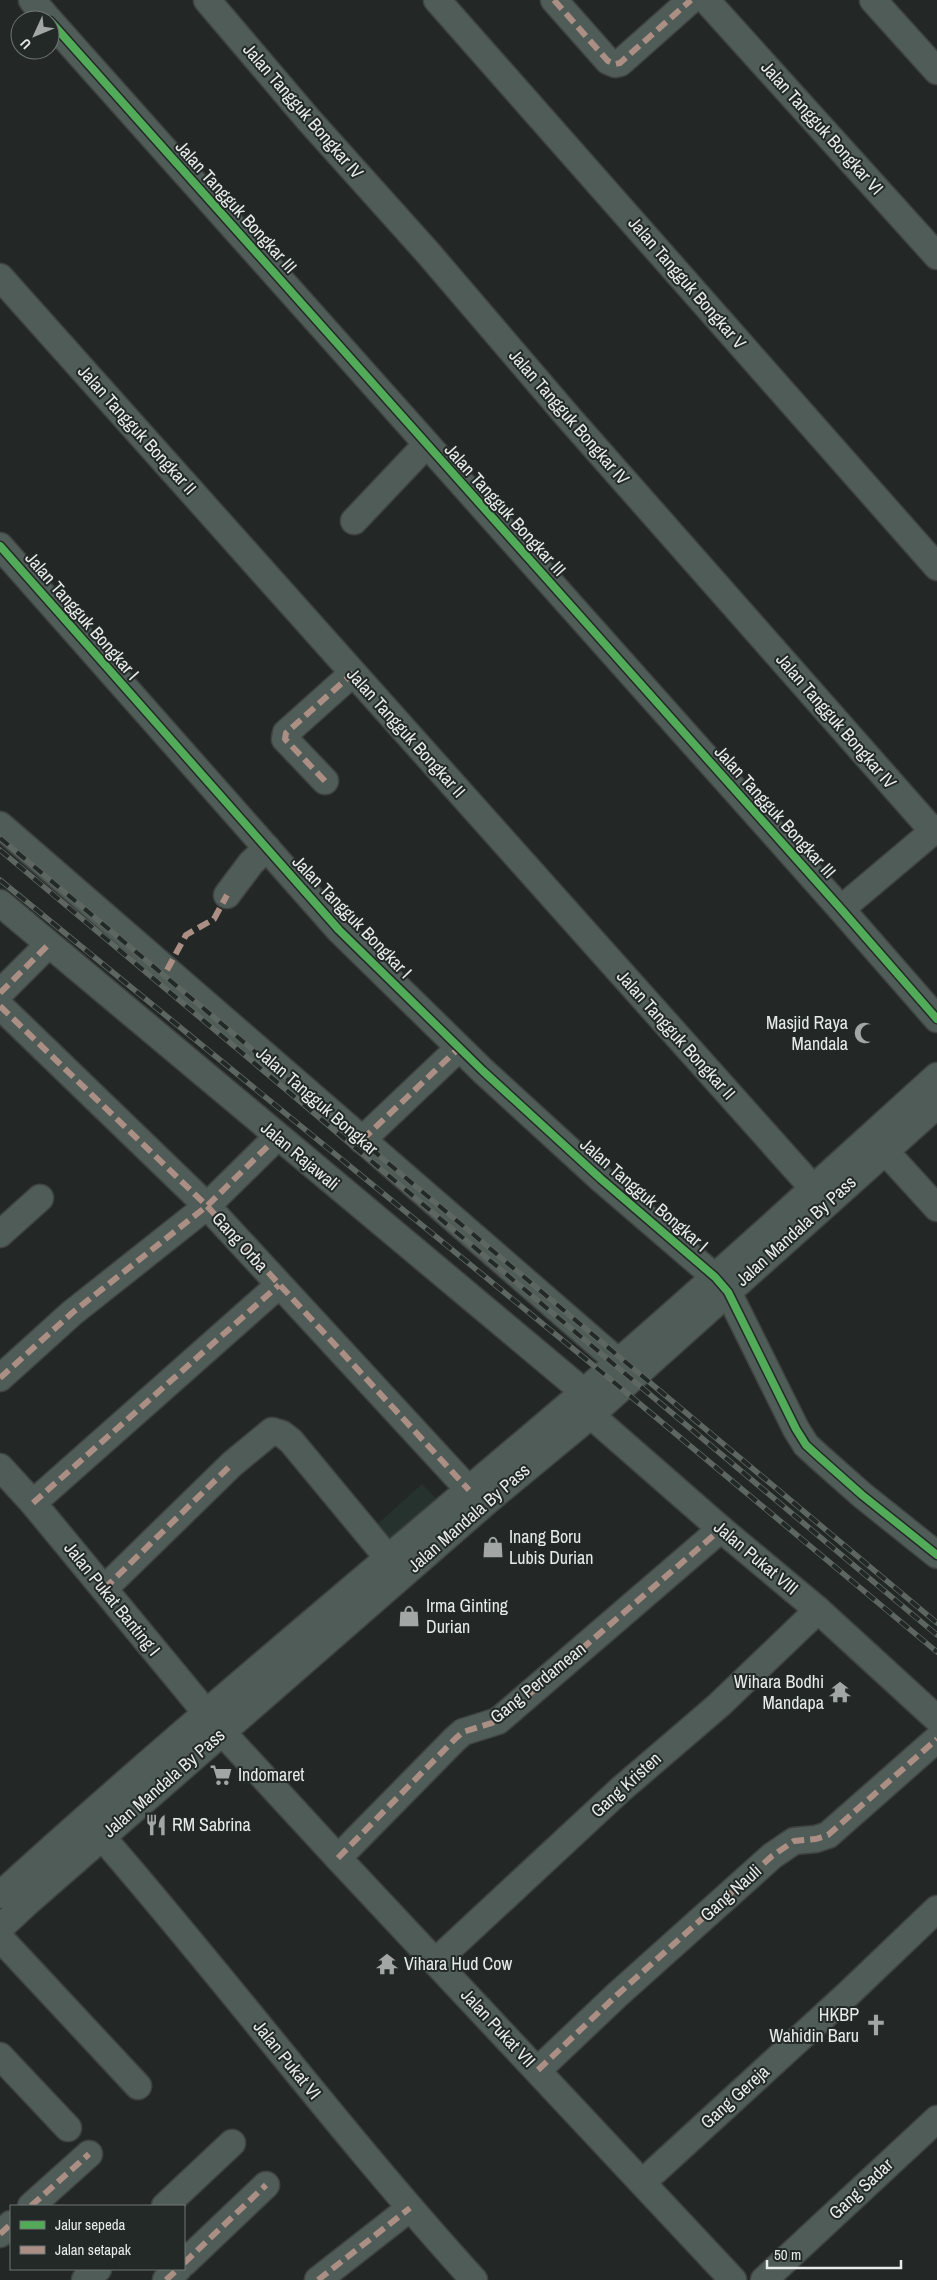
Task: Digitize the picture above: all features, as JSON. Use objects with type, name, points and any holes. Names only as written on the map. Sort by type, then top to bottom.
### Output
[{"type":"street","name":"Jalan Tangguk Bongkar III","points":[[32,0],[41,10]]},
{"type":"street","name":"Jalan Tangguk Bongkar IV","points":[[207,0],[308,119],[430,254],[570,419],[935,830]]},
{"type":"street","name":"Jalan Tangguk Bongkar V","points":[[437,0],[937,567]]},
{"type":"street","points":[[554,0],[608,61],[616,64],[620,63],[692,0]]},
{"type":"street","name":"Jalan Tangguk Bongkar VI","points":[[706,0],[937,256]]},
{"type":"street","points":[[873,0],[937,71]]},
{"type":"street","name":"Jalan Tangguk Bongkar III","points":[[60,31],[937,1019]]},
{"type":"street","name":"Jalan Tangguk Bongkar II","points":[[0,277],[813,1188]]},
{"type":"street","points":[[354,521],[426,445]]},
{"type":"street","name":"Jalan Tangguk Bongkar I","points":[[0,546],[339,930],[460,1048],[601,1179],[722,1285]]},
{"type":"street","points":[[325,781],[285,739],[286,733],[353,673]]},
{"type":"street","name":"Jalan Tangguk Bongkar","points":[[0,825],[626,1369]]},
{"type":"street","points":[[841,909],[935,830]]},
{"type":"street","points":[[227,895],[251,863],[267,848]]},
{"type":"street","name":"Jalan Rajawali","points":[[0,903],[587,1403]]},
{"type":"street","points":[[0,993],[44,948]]},
{"type":"street","name":"Gang Orba","points":[[0,1006],[208,1206],[469,1490]]},
{"type":"street","points":[[362,1140],[460,1048]]},
{"type":"street","name":"Jalan Mandala By Pass","points":[[722,1285],[813,1188],[937,1076]]},
{"type":"street","name":"Jalan Mandala By Pass","points":[[0,1928],[10,1888],[492,1497],[587,1403],[722,1285],[885,1151],[937,1105]]},
{"type":"street","points":[[0,1378],[72,1313],[208,1206],[277,1137]]},
{"type":"street","points":[[885,1151],[937,1208]]},
{"type":"street","points":[[0,1234],[40,1198]]},
{"type":"street","points":[[33,1503],[279,1285]]},
{"type":"street","points":[[722,1285],[806,1445],[862,1495],[937,1555]]},
{"type":"street","name":"Jalan Mandala By Pass","points":[[10,1888],[102,1838],[214,1722],[388,1558],[469,1490],[587,1403]]},
{"type":"street","name":"Jalan Pukat VIII","points":[[587,1403],[721,1530],[818,1610],[937,1719]]},
{"type":"street","points":[[104,1589],[232,1464],[272,1432],[282,1434],[291,1441],[388,1558]]},
{"type":"street","name":"Jalan Pukat Banting I","points":[[0,1468],[33,1503],[214,1722]]},
{"type":"street","name":"Gang Perdamean","points":[[338,1858],[463,1732],[498,1721],[721,1530]]},
{"type":"street","name":"Gang Kristen","points":[[436,1962],[620,1790],[719,1705],[818,1610]]},
{"type":"street","name":"Jalan Pukat VII","points":[[214,1722],[338,1858],[733,2280]]},
{"type":"street","name":"Gang Nauli","points":[[538,2070],[617,1995],[784,1846],[794,1841],[816,1839],[828,1834],[937,1739]]},
{"type":"street","name":"Jalan Pukat VI","points":[[102,1838],[227,1985],[329,2112],[474,2280]]},
{"type":"street","name":"Gang Gereja","points":[[643,2182],[848,1994],[937,1909]]},
{"type":"street","points":[[0,1938],[138,2086]]},
{"type":"street","points":[[0,2056],[68,2128]]},
{"type":"street","name":"Gang Sadar","points":[[764,2280],[937,2119]]},
{"type":"street","points":[[166,2205],[232,2143]]},
{"type":"street","points":[[32,2205],[89,2154]]},
{"type":"street","points":[[185,2262],[266,2185]]},
{"type":"street","points":[[318,2280],[410,2208]]},
{"type":"street","points":[[0,2234],[10,2225]]},
{"type":"street","points":[[86,2280],[97,2270]]},
{"type":"street","points":[[166,2280],[177,2270]]},
{"type":"shaded area","points":[[422,1484],[444,1507],[391,1554],[370,1531]]},
{"type":"railway","points":[[0,838],[937,1623]]},
{"type":"railway","points":[[0,850],[937,1635]]},
{"type":"railway","points":[[0,880],[604,1374],[937,1652]]},
{"type":"marked path","points":[[554,0],[608,61],[615,64],[620,63],[691,0]]},
{"type":"marked path","points":[[325,781],[285,739],[286,733],[353,673]]},
{"type":"marked path","points":[[167,970],[186,935],[214,919],[227,895]]},
{"type":"marked path","points":[[0,993],[49,944]]},
{"type":"marked path","points":[[0,1006],[207,1206],[469,1490]]},
{"type":"marked path","points":[[362,1140],[459,1048]]},
{"type":"marked path","points":[[0,1378],[72,1313],[207,1206],[277,1137]]},
{"type":"marked path","points":[[33,1503],[279,1285]]},
{"type":"marked path","points":[[104,1589],[232,1464]]},
{"type":"marked path","points":[[338,1858],[463,1732],[498,1721],[721,1529]]},
{"type":"marked path","points":[[538,2070],[617,1995],[772,1856],[794,1841],[816,1839],[828,1835],[937,1739]]},
{"type":"marked path","points":[[32,2205],[89,2154]]},
{"type":"marked path","points":[[185,2262],[266,2185]]},
{"type":"marked path","points":[[318,2280],[410,2208]]},
{"type":"marked path","points":[[0,2234],[10,2225]]},
{"type":"marked path","points":[[166,2280],[177,2270]]},
{"type":"cycle path","points":[[60,32],[937,1019]]},
{"type":"cycle path","points":[[0,546],[339,930],[483,1071],[601,1179],[715,1277],[728,1292],[796,1429],[806,1445],[862,1495],[937,1555]]},
{"type":"place","name":"Masjid Raya Mandala","points":[[865,1033]]},
{"type":"place","name":"Inang Boru Lubis Durian","points":[[493,1547]]},
{"type":"place","name":"Irma Ginting Durian","points":[[409,1616]]},
{"type":"place","name":"Wihara Bodhi Mandapa","points":[[840,1692]]},
{"type":"place","name":"Indomaret","points":[[221,1775]]},
{"type":"place","name":"RM Sabrina","points":[[156,1825]]},
{"type":"place","name":"Vihara Hud Cow","points":[[387,1964]]},
{"type":"place","name":"HKBP Wahidin Baru","points":[[876,2025]]}]
